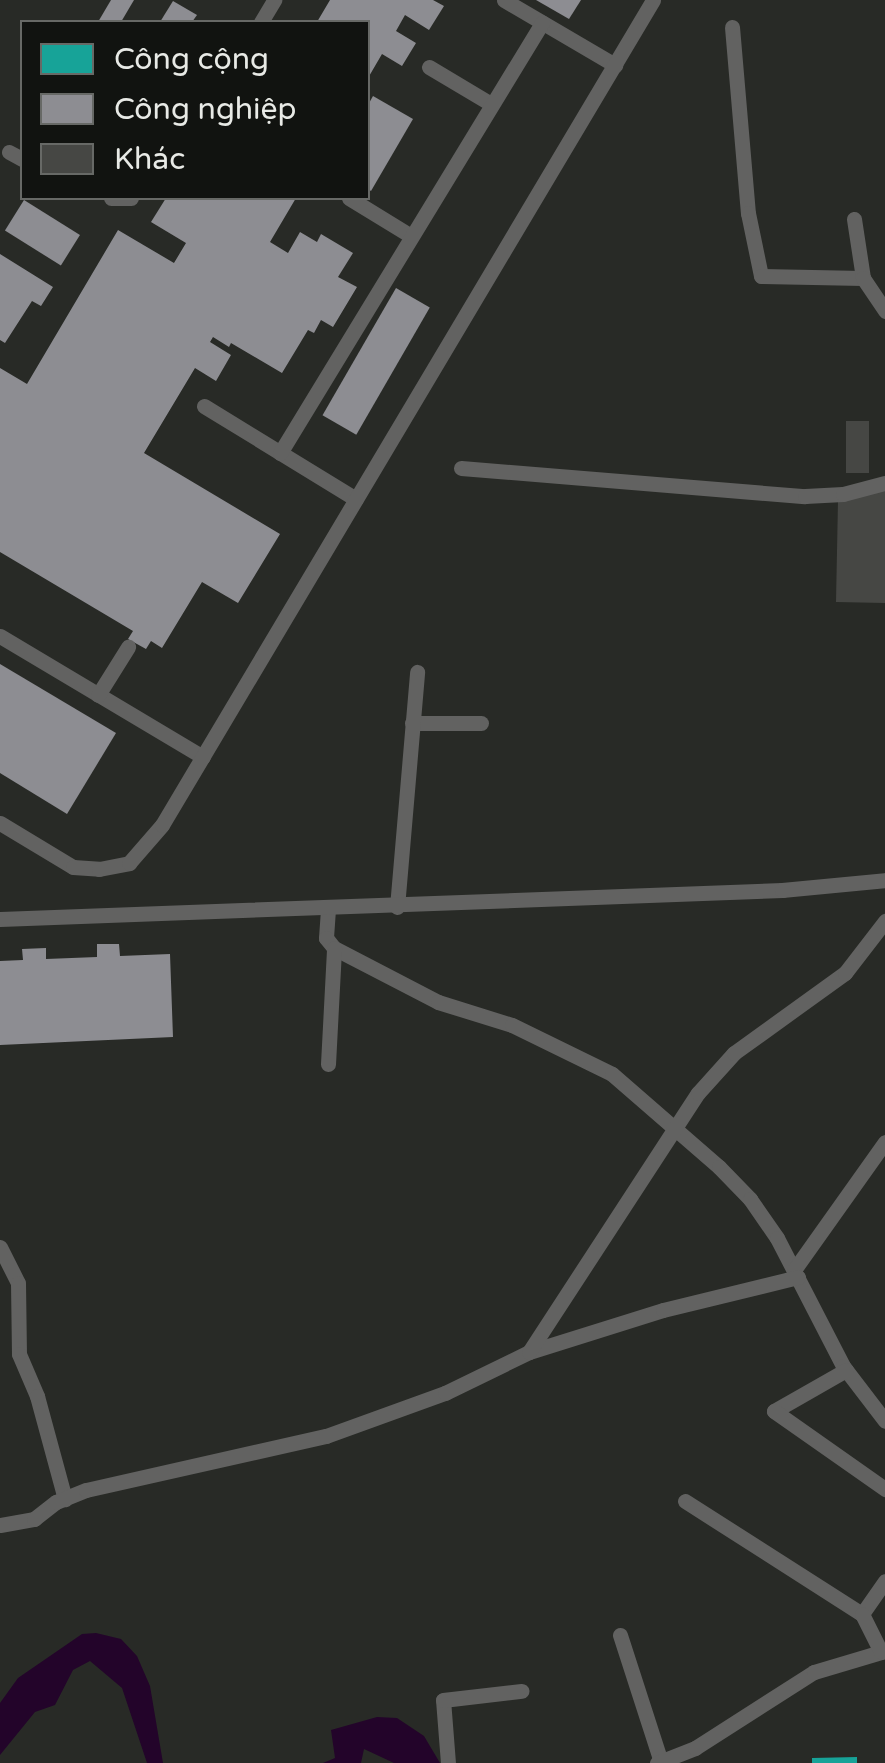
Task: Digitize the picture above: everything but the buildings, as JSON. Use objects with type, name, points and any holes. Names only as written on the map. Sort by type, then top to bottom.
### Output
[{"type":"street","points":[[504,0],[615,65]]},
{"type":"street","points":[[0,824],[73,867],[99,869],[129,863],[162,825],[653,0]]},
{"type":"street","points":[[280,452],[542,23]]},
{"type":"street","points":[[732,27],[748,213],[761,276],[863,278]]},
{"type":"street","points":[[429,67],[492,104]]},
{"type":"street","points":[[352,200],[411,236]]},
{"type":"street","points":[[854,219],[863,278],[885,311]]},
{"type":"street","points":[[204,406],[356,499]]},
{"type":"street","points":[[460,468],[805,496],[843,494],[885,483]]},
{"type":"street","points":[[0,636],[202,757]]},
{"type":"street","points":[[98,694],[128,647]]},
{"type":"street","points":[[396,906],[417,672]]},
{"type":"street","points":[[412,723],[481,724]]},
{"type":"street","points":[[0,920],[782,890],[885,880]]},
{"type":"street","points":[[328,910],[326,938],[334,948],[438,1002],[512,1025],[612,1074],[674,1126],[750,1199],[796,1273],[846,1370],[885,1420]]},
{"type":"street","points":[[529,1352],[674,1126],[734,1053],[845,973],[885,921]]},
{"type":"street","points":[[328,1064],[334,948]]},
{"type":"street","points":[[0,1525],[34,1519],[65,1499],[326,1436],[445,1392],[529,1352],[796,1273],[885,1142]]},
{"type":"street","points":[[0,1247],[18,1283],[19,1354],[37,1396],[65,1499]]},
{"type":"street","points":[[846,1370],[774,1411],[885,1490]]},
{"type":"street","points":[[620,1635],[659,1762],[694,1748],[814,1672],[883,1658],[862,1614],[686,1501]]},
{"type":"street","points":[[862,1614],[885,1581]]},
{"type":"street","points":[[448,1763],[443,1700],[521,1692]]},
{"type":"shaded area","points":[[82,1634],[121,1639],[137,1656],[150,1686],[163,1763],[147,1763],[122,1688],[90,1661],[73,1670],[55,1705],[35,1712],[0,1755],[0,1703],[18,1678]]},
{"type":"shaded area","points":[[377,1717],[397,1718],[424,1736],[440,1763],[394,1763],[364,1749],[361,1763],[323,1763],[335,1758],[331,1730]]}]
